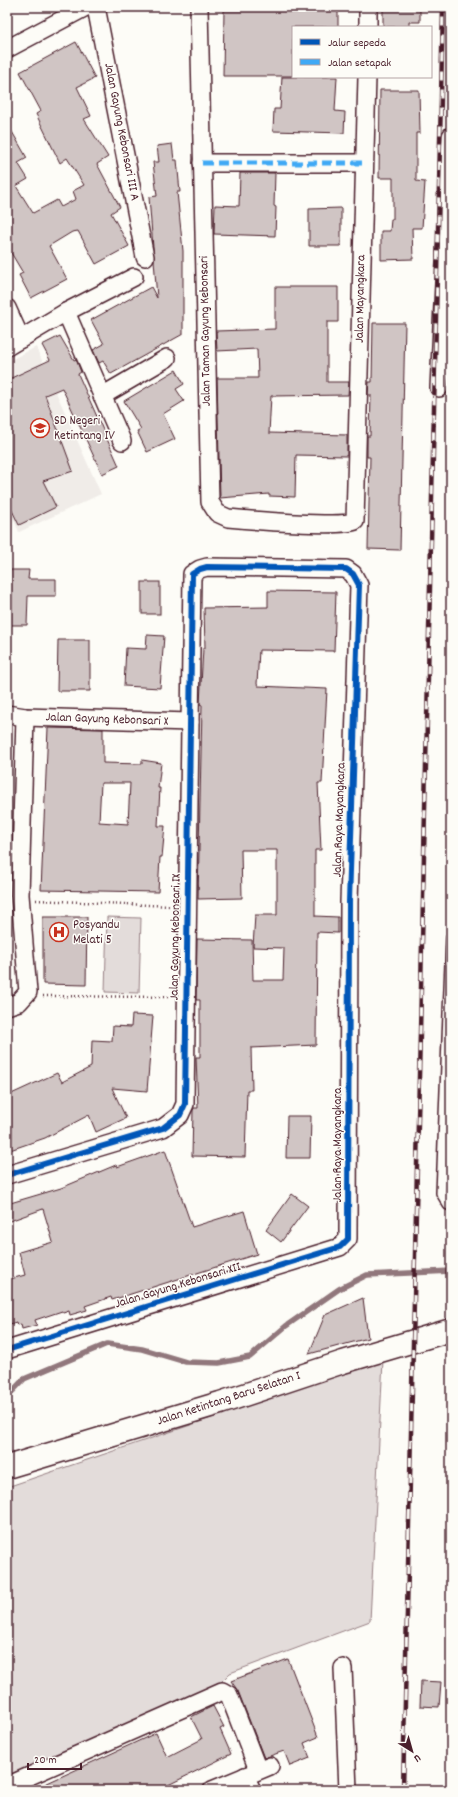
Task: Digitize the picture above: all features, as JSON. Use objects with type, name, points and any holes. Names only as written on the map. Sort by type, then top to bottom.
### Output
[{"type":"street","points":[[7,49],[86,7]]},
{"type":"street","name":"Jalan Gayung Kebonsari III A","points":[[96,7],[145,257]]},
{"type":"street","name":"Jalan Taman Gayung Kebonsari","points":[[198,7],[210,502],[217,513],[228,518],[324,524],[349,523],[355,521]]},
{"type":"street","points":[[368,7],[368,26]]},
{"type":"street","name":"Jalan Mayangkara","points":[[355,521],[367,78]]},
{"type":"street","points":[[439,388],[451,136]]},
{"type":"street","points":[[202,163],[364,163]]},
{"type":"street","points":[[7,308],[14,343],[66,312],[134,277]]},
{"type":"street","points":[[66,312],[122,441]]},
{"type":"street","points":[[102,396],[167,358]]},
{"type":"street","name":"Jalan Raya Mayangkara","points":[[192,574],[207,567],[346,569],[353,574],[359,584],[348,902],[349,1233]]},
{"type":"street","name":"Jalan Gayung Kebonsari IX","points":[[7,1175],[163,1128],[180,1115],[185,1104],[192,574]]},
{"type":"street","name":"Jalan Gayung Kebonsari X","points":[[7,714],[25,717],[190,722]]},
{"type":"street","points":[[7,1006],[19,1002],[27,996],[28,992],[16,897],[25,717]]},
{"type":"street","name":"Jalan Gayung Kebonsari XII","points":[[7,1350],[340,1247],[346,1242],[349,1233]]},
{"type":"street","name":"Jalan Ketintang Baru Selatan I","points":[[7,1467],[212,1406],[343,1362],[451,1330]]},
{"type":"street","points":[[343,1668],[348,1790]]},
{"type":"street","points":[[7,1786],[222,1691],[229,1695],[256,1776],[212,1790]]},
{"type":"lane","points":[[451,937],[441,1193],[448,1205],[451,1206]]},
{"type":"path","points":[[16,897],[187,906]]},
{"type":"path","points":[[27,996],[187,997]]},
{"type":"shaded area","name":"SD Negeri Ketintang IV","points":[[36,347],[101,494],[19,532],[7,505],[7,362]]},
{"type":"shaded area","points":[[107,917],[141,918],[139,993],[105,992]]},
{"type":"shaded area","points":[[383,1360],[370,1621],[230,1673],[217,1686],[7,1777],[7,1487]]},
{"type":"building","points":[[284,7],[338,7],[338,26],[292,26],[292,76],[223,76],[224,10],[284,10]]},
{"type":"building","points":[[383,7],[420,7],[420,22],[409,22],[409,26],[383,26]]},
{"type":"building","points":[[76,42],[95,78],[77,87],[91,116],[84,119],[108,157],[97,164],[120,207],[111,213],[129,246],[96,264],[78,231],[72,232],[49,246],[67,279],[31,298],[19,275],[23,273],[7,246],[7,123],[27,158],[18,163],[28,179],[16,186],[33,213],[57,200],[61,207],[76,199],[73,191],[84,185],[67,158],[60,163],[36,114],[41,111],[20,72]]},
{"type":"building","points":[[282,77],[337,78],[335,111],[345,112],[344,133],[273,131],[274,109],[280,109]]},
{"type":"building","points":[[380,90],[419,90],[420,133],[416,133],[416,181],[425,182],[422,228],[412,228],[413,259],[381,260],[381,231],[390,231],[391,219],[393,219],[393,178],[379,178]]},
{"type":"building","points":[[172,144],[174,160],[177,160],[180,192],[177,192],[183,251],[183,334],[111,374],[103,361],[99,363],[93,350],[104,344],[91,320],[151,287],[157,298],[149,197],[157,196],[153,162],[159,162],[157,146]]},
{"type":"building","points":[[240,173],[275,173],[275,236],[214,234],[215,205],[239,206]]},
{"type":"building","points":[[341,208],[341,246],[309,246],[309,209]]},
{"type":"building","points":[[275,287],[338,287],[338,322],[327,322],[327,382],[349,382],[348,395],[271,396],[269,433],[347,435],[347,456],[296,455],[295,497],[269,496],[269,494],[220,498],[217,378],[258,378],[257,349],[217,351],[216,331],[275,329]]},
{"type":"building","points":[[373,323],[405,323],[400,550],[368,549],[370,457],[367,457],[367,436],[370,436],[371,395],[368,395],[369,382],[372,382]]},
{"type":"building","name":"SD Negeri Ketintang IV","points":[[60,336],[74,360],[76,359],[81,372],[78,374],[119,466],[102,474],[62,388],[45,395],[73,471],[43,481],[56,507],[19,525],[7,500],[7,380],[50,360],[42,345]]},
{"type":"building","points":[[176,370],[184,384],[176,389],[184,401],[163,414],[175,439],[147,452],[137,431],[141,429],[124,401]]},
{"type":"building","points":[[7,570],[29,570],[28,579],[56,579],[56,596],[28,596],[27,625],[7,625]]},
{"type":"building","points":[[142,582],[160,582],[160,614],[142,614]]},
{"type":"building","points":[[268,591],[336,592],[334,651],[259,650],[257,684],[258,686],[327,689],[322,783],[318,783],[321,850],[315,850],[315,916],[338,917],[338,933],[317,932],[316,1045],[251,1048],[252,1090],[247,1090],[245,1157],[192,1156],[193,1110],[194,1108],[198,1108],[196,1057],[200,1057],[200,1000],[196,1000],[197,939],[252,940],[253,980],[283,980],[284,948],[253,947],[255,915],[277,915],[277,850],[241,850],[242,898],[198,899],[202,705],[200,704],[203,648],[205,648],[204,608],[268,607]]},
{"type":"building","points":[[147,635],[164,636],[160,688],[124,686],[126,648],[146,649]]},
{"type":"building","points":[[58,640],[90,640],[90,691],[57,691]]},
{"type":"building","points":[[48,728],[103,729],[103,763],[142,764],[142,760],[161,763],[158,788],[160,788],[158,826],[165,826],[162,857],[160,857],[158,892],[41,890]],"holes":[[[101,783],[130,783],[128,824],[99,822]]]},
{"type":"building","points":[[43,917],[87,917],[86,985],[43,984]]},
{"type":"building","points":[[132,1015],[153,1016],[147,1091],[112,1088],[126,1118],[96,1132],[89,1115],[45,1138],[10,1150],[7,1141],[7,1096],[57,1073],[62,1082],[91,1067],[92,1040],[112,1041],[113,1026],[131,1027]]},
{"type":"building","points":[[287,1116],[311,1116],[310,1158],[286,1158]]},
{"type":"building","points":[[165,1150],[192,1227],[244,1211],[257,1254],[112,1300],[111,1297],[85,1306],[87,1310],[70,1315],[69,1311],[63,1313],[62,1311],[35,1320],[37,1325],[22,1329],[21,1324],[17,1325],[16,1322],[7,1325],[7,1280],[25,1275],[19,1252],[53,1242],[43,1209],[7,1222],[7,1204],[61,1188],[116,1165],[117,1167]]},
{"type":"building","points":[[292,1194],[308,1206],[281,1242],[266,1230]]},
{"type":"building","points":[[363,1298],[368,1338],[309,1354],[325,1315]]},
{"type":"building","points":[[288,1659],[318,1737],[304,1743],[310,1758],[290,1766],[284,1751],[264,1758],[238,1691],[231,1681]]},
{"type":"building","points":[[421,1681],[441,1682],[439,1707],[420,1706]]},
{"type":"building","points":[[213,1706],[224,1727],[220,1729],[231,1754],[158,1790],[32,1790],[156,1733],[167,1757],[202,1739],[191,1717]]},
{"type":"waterway","points":[[7,1397],[24,1379],[107,1344],[142,1349],[186,1362],[219,1363],[250,1357],[286,1326],[339,1289],[367,1275],[451,1271]]},
{"type":"railway","points":[[403,1790],[443,7]]},
{"type":"marked path","points":[[202,163],[364,163]]},
{"type":"cycle path","points":[[7,1175],[163,1128],[180,1115],[185,1104],[192,574],[207,567],[346,569],[353,574],[359,585],[349,902],[348,1239],[340,1247],[7,1350]]},
{"type":"place","name":"SD Negeri Ketintang IV","points":[[40,428]]},
{"type":"place","name":"Posyandu Melati 5","points":[[59,932]]}]
